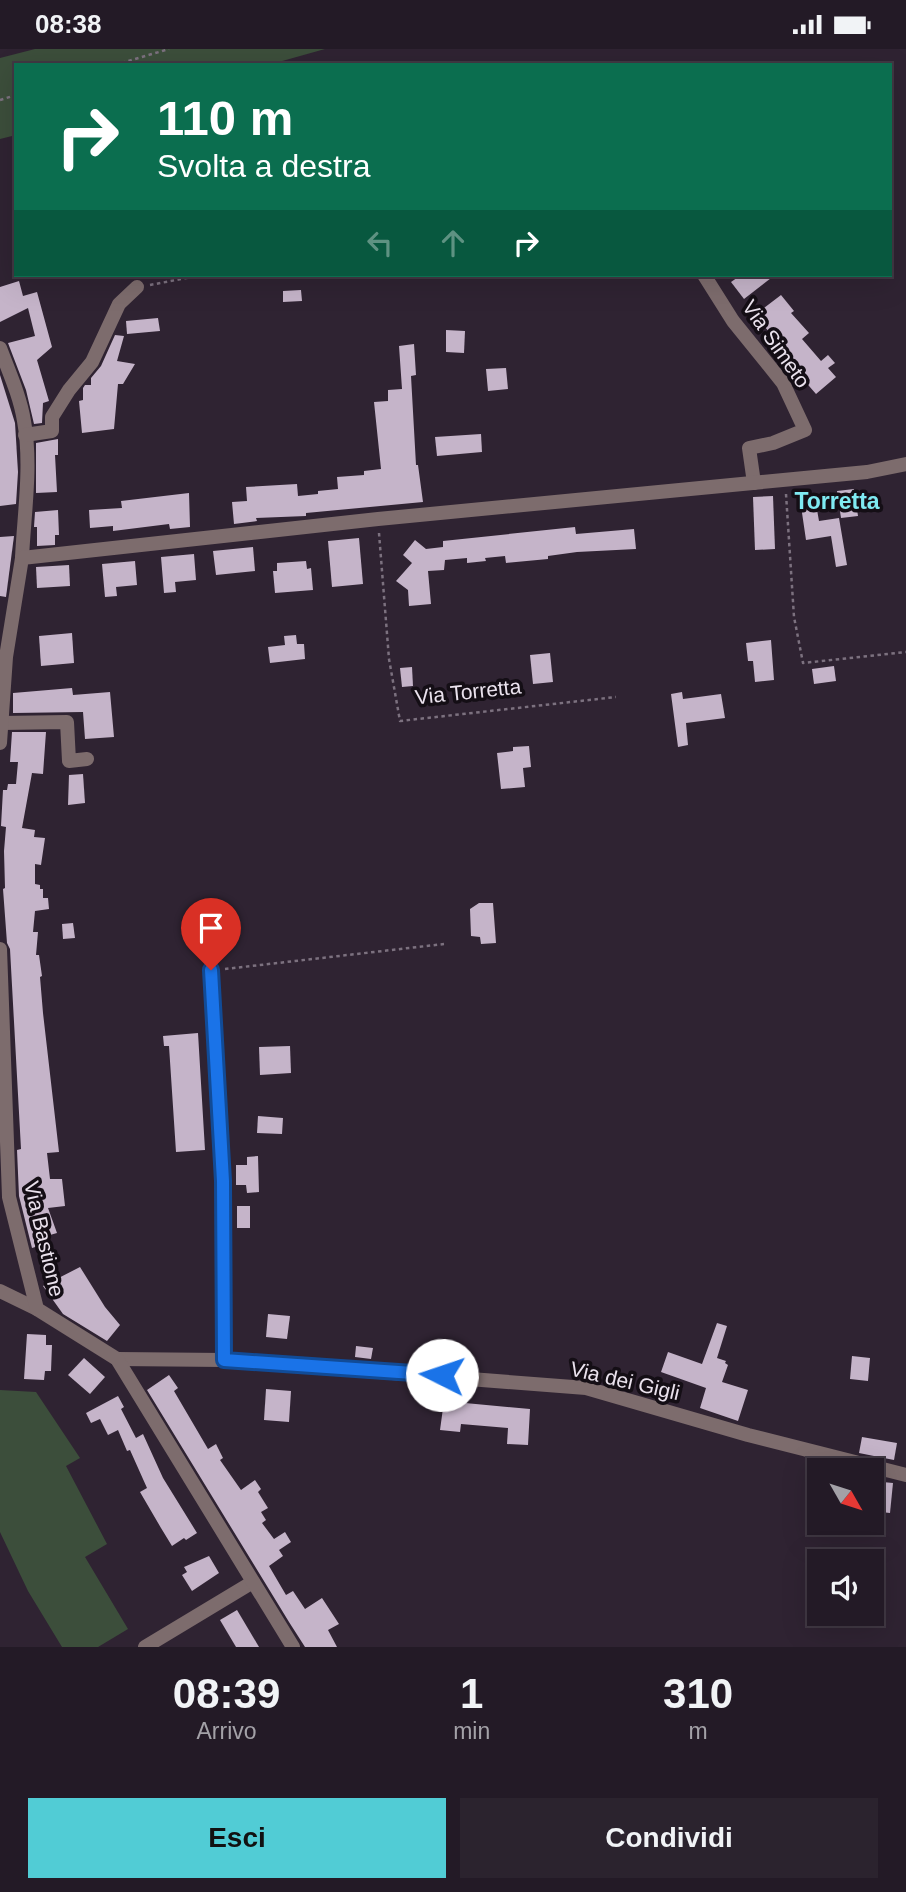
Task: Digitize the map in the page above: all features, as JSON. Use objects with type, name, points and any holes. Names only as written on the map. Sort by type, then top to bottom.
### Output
[{"type":"street","name":"Via Simeto","points":[[705,277],[733,321],[783,383],[805,431],[773,443],[749,448],[754,483]]},
{"type":"street","points":[[25,435],[52,431],[52,417],[69,390],[92,362],[119,304],[136,287]]},
{"type":"street","points":[[0,348],[18,394],[25,423],[27,466],[22,558],[6,657],[0,743]]},
{"type":"street","points":[[22,558],[378,519],[867,472],[906,464]]},
{"type":"street","points":[[2,723],[67,722],[69,761],[87,759]]},
{"type":"street","name":"Via Bastione","points":[[0,949],[9,1197],[37,1310],[117,1359],[293,1647]]},
{"type":"street","points":[[211,970],[223,1181],[224,1360]]},
{"type":"street","points":[[0,1291],[37,1310]]},
{"type":"street","name":"Via dei Gigli","points":[[117,1359],[224,1360],[586,1388],[906,1475]]},
{"type":"street","points":[[145,1647],[253,1582]]},
{"type":"path","points":[[122,63],[169,49]]},
{"type":"path","points":[[136,287],[191,277]]},
{"type":"path","points":[[785,480],[794,617],[803,663],[906,652]]},
{"type":"path","name":"Via Torretta","points":[[378,519],[389,659],[400,720],[616,697]]},
{"type":"path","points":[[211,970],[444,944]]},
{"type":"green space","points":[[35,49],[325,49],[275,63],[14,63],[14,136],[0,139],[0,58]]},
{"type":"green space","points":[[0,1390],[36,1392],[80,1458],[66,1466],[107,1544],[85,1557],[128,1629],[98,1647],[62,1647],[28,1591],[0,1532]]},
{"type":"building","points":[[738,277],[772,277],[744,299],[731,282]]},
{"type":"building","points":[[19,281],[23,296],[37,292],[52,347],[37,360],[49,401],[43,403],[42,423],[34,424],[26,390],[8,343],[35,336],[28,308],[0,322],[0,287]]},
{"type":"building","points":[[301,290],[302,301],[283,302],[283,291]]},
{"type":"building","points":[[781,295],[794,311],[791,313],[809,333],[802,339],[821,361],[828,355],[835,363],[828,368],[836,377],[816,394],[776,348],[780,345],[755,315]]},
{"type":"building","points":[[158,318],[160,331],[127,334],[126,321]]},
{"type":"building","points":[[446,330],[465,331],[464,353],[446,352]]},
{"type":"building","points":[[115,335],[124,336],[117,361],[135,364],[123,384],[118,384],[114,429],[82,433],[79,401],[83,400],[83,388],[85,385],[91,385],[91,378],[101,366]]},
{"type":"building","points":[[414,344],[416,375],[411,376],[416,465],[423,502],[306,513],[306,516],[256,518],[257,521],[234,524],[232,502],[247,501],[246,487],[297,484],[298,496],[318,494],[318,491],[338,489],[337,477],[364,475],[364,471],[381,469],[374,402],[388,401],[388,390],[402,389],[399,346]]},
{"type":"building","points":[[506,368],[508,389],[488,391],[486,369]]},
{"type":"building","points":[[0,375],[15,423],[18,472],[16,504],[0,506]]},
{"type":"building","points":[[481,434],[482,452],[437,456],[435,437]]},
{"type":"building","points":[[58,439],[58,455],[55,455],[57,492],[36,493],[36,443]]},
{"type":"building","points":[[854,489],[858,516],[841,518],[837,491]]},
{"type":"building","points":[[189,493],[190,527],[170,529],[169,524],[113,531],[113,526],[90,528],[89,510],[122,508],[121,501]]},
{"type":"building","points":[[773,496],[775,549],[755,550],[753,497]]},
{"type":"building","points":[[816,504],[819,521],[839,518],[847,565],[836,567],[831,536],[806,540],[801,506]]},
{"type":"building","points":[[58,510],[59,535],[55,535],[55,545],[37,546],[35,512]]},
{"type":"building","points":[[575,527],[576,534],[634,529],[636,549],[577,552],[548,556],[548,559],[506,563],[505,556],[467,563],[467,558],[445,560],[444,570],[428,571],[431,604],[409,606],[408,590],[396,581],[412,563],[403,555],[415,540],[426,549],[443,547],[443,541]]},
{"type":"building","points":[[14,536],[6,597],[0,596],[0,537]]},
{"type":"building","points":[[359,538],[363,584],[332,587],[328,541]]},
{"type":"building","points":[[253,547],[255,571],[216,575],[213,551]]},
{"type":"building","points":[[194,554],[196,580],[175,582],[176,592],[164,593],[161,557]]},
{"type":"building","points":[[135,561],[137,585],[116,587],[117,596],[105,597],[102,564]]},
{"type":"building","points":[[306,561],[307,569],[311,568],[313,590],[275,593],[273,571],[277,571],[277,563]]},
{"type":"building","points":[[69,565],[70,586],[37,588],[36,567]]},
{"type":"building","points":[[72,633],[74,663],[41,666],[39,636]]},
{"type":"building","points":[[296,635],[297,644],[304,644],[305,659],[270,663],[268,647],[285,645],[284,636]]},
{"type":"building","points":[[771,640],[774,680],[755,682],[753,661],[748,661],[746,643]]},
{"type":"building","points":[[550,653],[553,682],[533,684],[530,655]]},
{"type":"building","points":[[834,666],[836,681],[814,684],[812,669]]},
{"type":"building","points":[[412,667],[413,686],[402,687],[400,668]]},
{"type":"building","points":[[72,688],[73,695],[110,692],[114,737],[85,739],[83,712],[13,713],[13,693]]},
{"type":"building","points":[[682,692],[683,699],[721,694],[725,718],[686,723],[688,745],[678,747],[671,694]]},
{"type":"building","points":[[12,732],[46,732],[43,774],[32,773],[22,828],[35,830],[34,837],[45,838],[41,865],[35,864],[35,884],[43,889],[43,898],[48,898],[49,909],[35,911],[33,932],[38,932],[36,955],[39,955],[42,976],[43,1013],[59,1152],[47,1153],[50,1179],[62,1179],[65,1206],[48,1208],[57,1233],[43,1237],[45,1244],[32,1248],[19,1196],[17,1150],[21,1149],[10,949],[7,943],[3,889],[6,827],[1,826],[3,790],[7,790],[8,784],[16,784],[18,762],[10,762]]},
{"type":"building","points":[[529,746],[531,767],[523,768],[525,787],[501,789],[497,753],[513,751],[513,747]]},
{"type":"building","points":[[83,774],[85,803],[68,805],[69,775]]},
{"type":"building","points":[[479,903],[493,903],[496,943],[481,944],[480,937],[471,936],[470,909]]},
{"type":"building","points":[[73,923],[75,938],[63,939],[62,924]]},
{"type":"building","points":[[198,1033],[205,1150],[176,1152],[169,1046],[164,1046],[163,1036]]},
{"type":"building","points":[[290,1046],[291,1073],[260,1075],[259,1047]]},
{"type":"building","points":[[258,1116],[283,1118],[282,1134],[257,1133]]},
{"type":"building","points":[[258,1156],[259,1192],[247,1193],[246,1185],[236,1185],[236,1165],[247,1165],[247,1157]]},
{"type":"building","points":[[237,1206],[250,1206],[250,1228],[237,1228]]},
{"type":"building","points":[[80,1267],[105,1307],[120,1325],[107,1341],[63,1314],[43,1286]]},
{"type":"building","points":[[268,1314],[290,1316],[287,1339],[266,1337]]},
{"type":"building","points":[[717,1323],[727,1326],[717,1358],[726,1361],[728,1365],[722,1382],[748,1390],[738,1421],[700,1408],[706,1388],[661,1372],[668,1352],[702,1364]]},
{"type":"building","points":[[27,1334],[46,1335],[46,1345],[52,1345],[51,1371],[45,1371],[44,1380],[24,1379]]},
{"type":"building","points":[[356,1346],[373,1348],[371,1359],[355,1357]]},
{"type":"building","points":[[852,1356],[870,1358],[868,1381],[850,1379]]},
{"type":"building","points":[[84,1358],[105,1377],[90,1394],[68,1375]]},
{"type":"building","points":[[169,1375],[178,1388],[174,1391],[208,1449],[216,1444],[223,1458],[220,1460],[241,1490],[255,1480],[261,1489],[258,1492],[268,1508],[261,1512],[266,1520],[262,1523],[274,1539],[285,1532],[291,1542],[279,1550],[283,1556],[269,1566],[286,1595],[293,1591],[305,1609],[322,1598],[339,1624],[328,1630],[337,1647],[305,1647],[289,1622],[147,1390]]},
{"type":"building","points":[[266,1389],[291,1391],[289,1422],[264,1420]]},
{"type":"building","points":[[118,1396],[124,1407],[121,1409],[136,1438],[143,1434],[163,1478],[197,1533],[172,1546],[140,1492],[147,1488],[118,1430],[108,1435],[100,1419],[91,1423],[86,1413]]},
{"type":"building","points":[[444,1401],[530,1409],[528,1445],[507,1444],[508,1428],[461,1424],[460,1432],[440,1430]]},
{"type":"building","points":[[862,1437],[897,1443],[894,1460],[859,1453]]},
{"type":"building","points":[[884,1482],[893,1483],[890,1513],[884,1512]]},
{"type":"building","points":[[209,1556],[219,1573],[192,1591],[182,1575],[187,1572],[184,1567]]},
{"type":"building","points":[[237,1610],[259,1647],[236,1647],[220,1620]]},
{"type":"district","name":"Torretta","points":[[837,501]]},
{"type":"route","points":[[211,970],[223,1181],[224,1360],[442,1375]]}]
